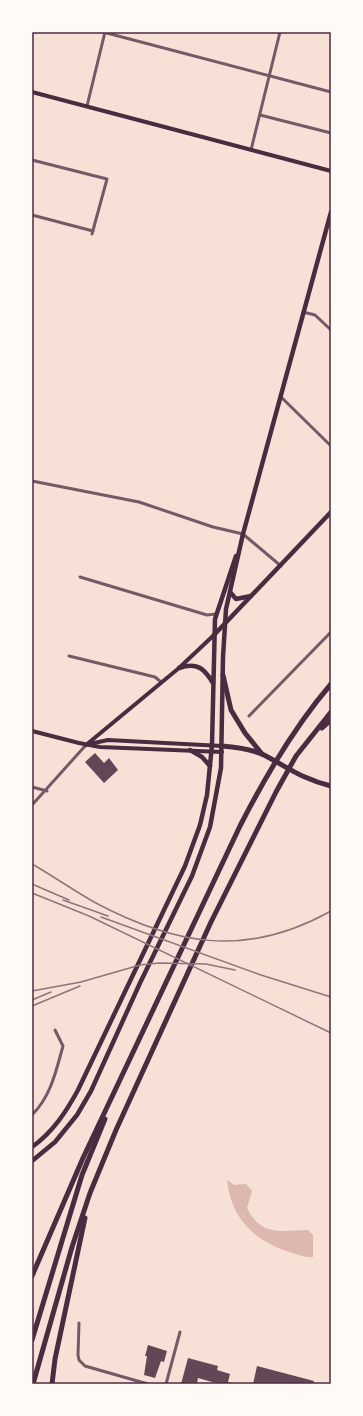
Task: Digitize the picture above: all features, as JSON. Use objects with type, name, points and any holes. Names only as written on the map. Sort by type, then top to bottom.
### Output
[{"type":"highway","points":[[223,675],[231,710],[245,734],[263,755]]},
{"type":"highway","points":[[32,1276],[83,1158],[197,916],[260,787],[284,746],[315,703],[331,684]]},
{"type":"highway","points":[[33,1384],[72,1247],[90,1193],[116,1130],[211,922],[276,792],[296,756],[331,712]]},
{"type":"highway","points":[[314,735],[331,720]]},
{"type":"highway","points":[[222,746],[238,748],[263,755],[303,778],[331,786]]},
{"type":"highway","points":[[32,1340],[82,1175],[125,1070]]},
{"type":"highway","points":[[52,1384],[55,1359],[90,1193]]},
{"type":"main road","points":[[32,92],[331,172]]},
{"type":"main road","points":[[32,1161],[56,1142],[77,1115],[106,1060],[140,983],[199,860],[210,827],[217,794],[222,752],[224,625],[230,592],[243,534],[303,312],[329,225],[331,212]]},
{"type":"main road","points":[[86,745],[179,668],[214,635],[331,512]]},
{"type":"main road","points":[[32,1146],[51,1130],[69,1107],[78,1090],[185,866],[200,825],[207,795],[212,751],[214,635],[216,614],[243,534]]},
{"type":"main road","points":[[230,592],[236,598],[252,596]]},
{"type":"main road","points":[[179,668],[194,666],[204,669],[213,683]]},
{"type":"main road","points":[[32,731],[86,745],[222,752]]},
{"type":"main road","points":[[86,745],[108,740],[222,746]]},
{"type":"main road","points":[[190,750],[202,757],[210,766]]},
{"type":"street","points":[[87,106],[104,32],[331,92]]},
{"type":"street","points":[[251,150],[280,32]]},
{"type":"street","points":[[260,115],[331,133]]},
{"type":"street","points":[[32,160],[107,179],[93,232],[32,215]]},
{"type":"street","points":[[303,312],[315,315],[331,330]]},
{"type":"street","points":[[280,396],[331,446]]},
{"type":"street","points":[[32,481],[139,502],[213,527],[243,534],[281,566]]},
{"type":"street","points":[[80,577],[206,615],[216,614]]},
{"type":"street","points":[[249,716],[331,632]]},
{"type":"street","points":[[69,656],[155,677],[162,682]]},
{"type":"street","points":[[32,805],[47,791],[86,745]]},
{"type":"street","points":[[32,787],[47,791]]},
{"type":"street","points":[[32,1114],[43,1104],[51,1086],[63,1046],[55,1030]]},
{"type":"street","points":[[80,1323],[78,1355],[85,1366],[148,1384]]},
{"type":"street","points":[[166,1384],[180,1332]]},
{"type":"shaded area","points":[[227,1180],[234,1185],[246,1184],[252,1191],[247,1208],[252,1217],[265,1228],[280,1231],[308,1230],[313,1235],[313,1257],[286,1251],[263,1240],[253,1233],[238,1216],[229,1193]]},
{"type":"building","points":[[95,753],[104,763],[109,758],[118,770],[104,783],[85,762]]},
{"type":"building","points":[[148,1345],[167,1351],[164,1362],[161,1361],[155,1378],[144,1375],[147,1356],[145,1356]]},
{"type":"building","points":[[188,1358],[218,1366],[217,1370],[230,1374],[228,1382],[234,1384],[219,1384],[198,1378],[197,1384],[181,1384]]},
{"type":"building","points":[[257,1366],[314,1381],[313,1384],[253,1384]]},
{"type":"railway","points":[[32,864],[94,902],[124,917],[154,929],[183,937],[212,941],[241,940],[270,936],[300,926],[331,911]]},
{"type":"railway","points":[[32,884],[69,900]]},
{"type":"railway","points":[[32,893],[89,916],[331,1033]]},
{"type":"railway","points":[[63,900],[108,916]]},
{"type":"railway","points":[[101,917],[261,975],[331,997]]},
{"type":"railway","points":[[32,991],[81,982],[140,965],[159,963],[206,964],[235,970]]},
{"type":"railway","points":[[32,1006],[80,986]]},
{"type":"railway","points":[[32,1000],[51,992]]}]
